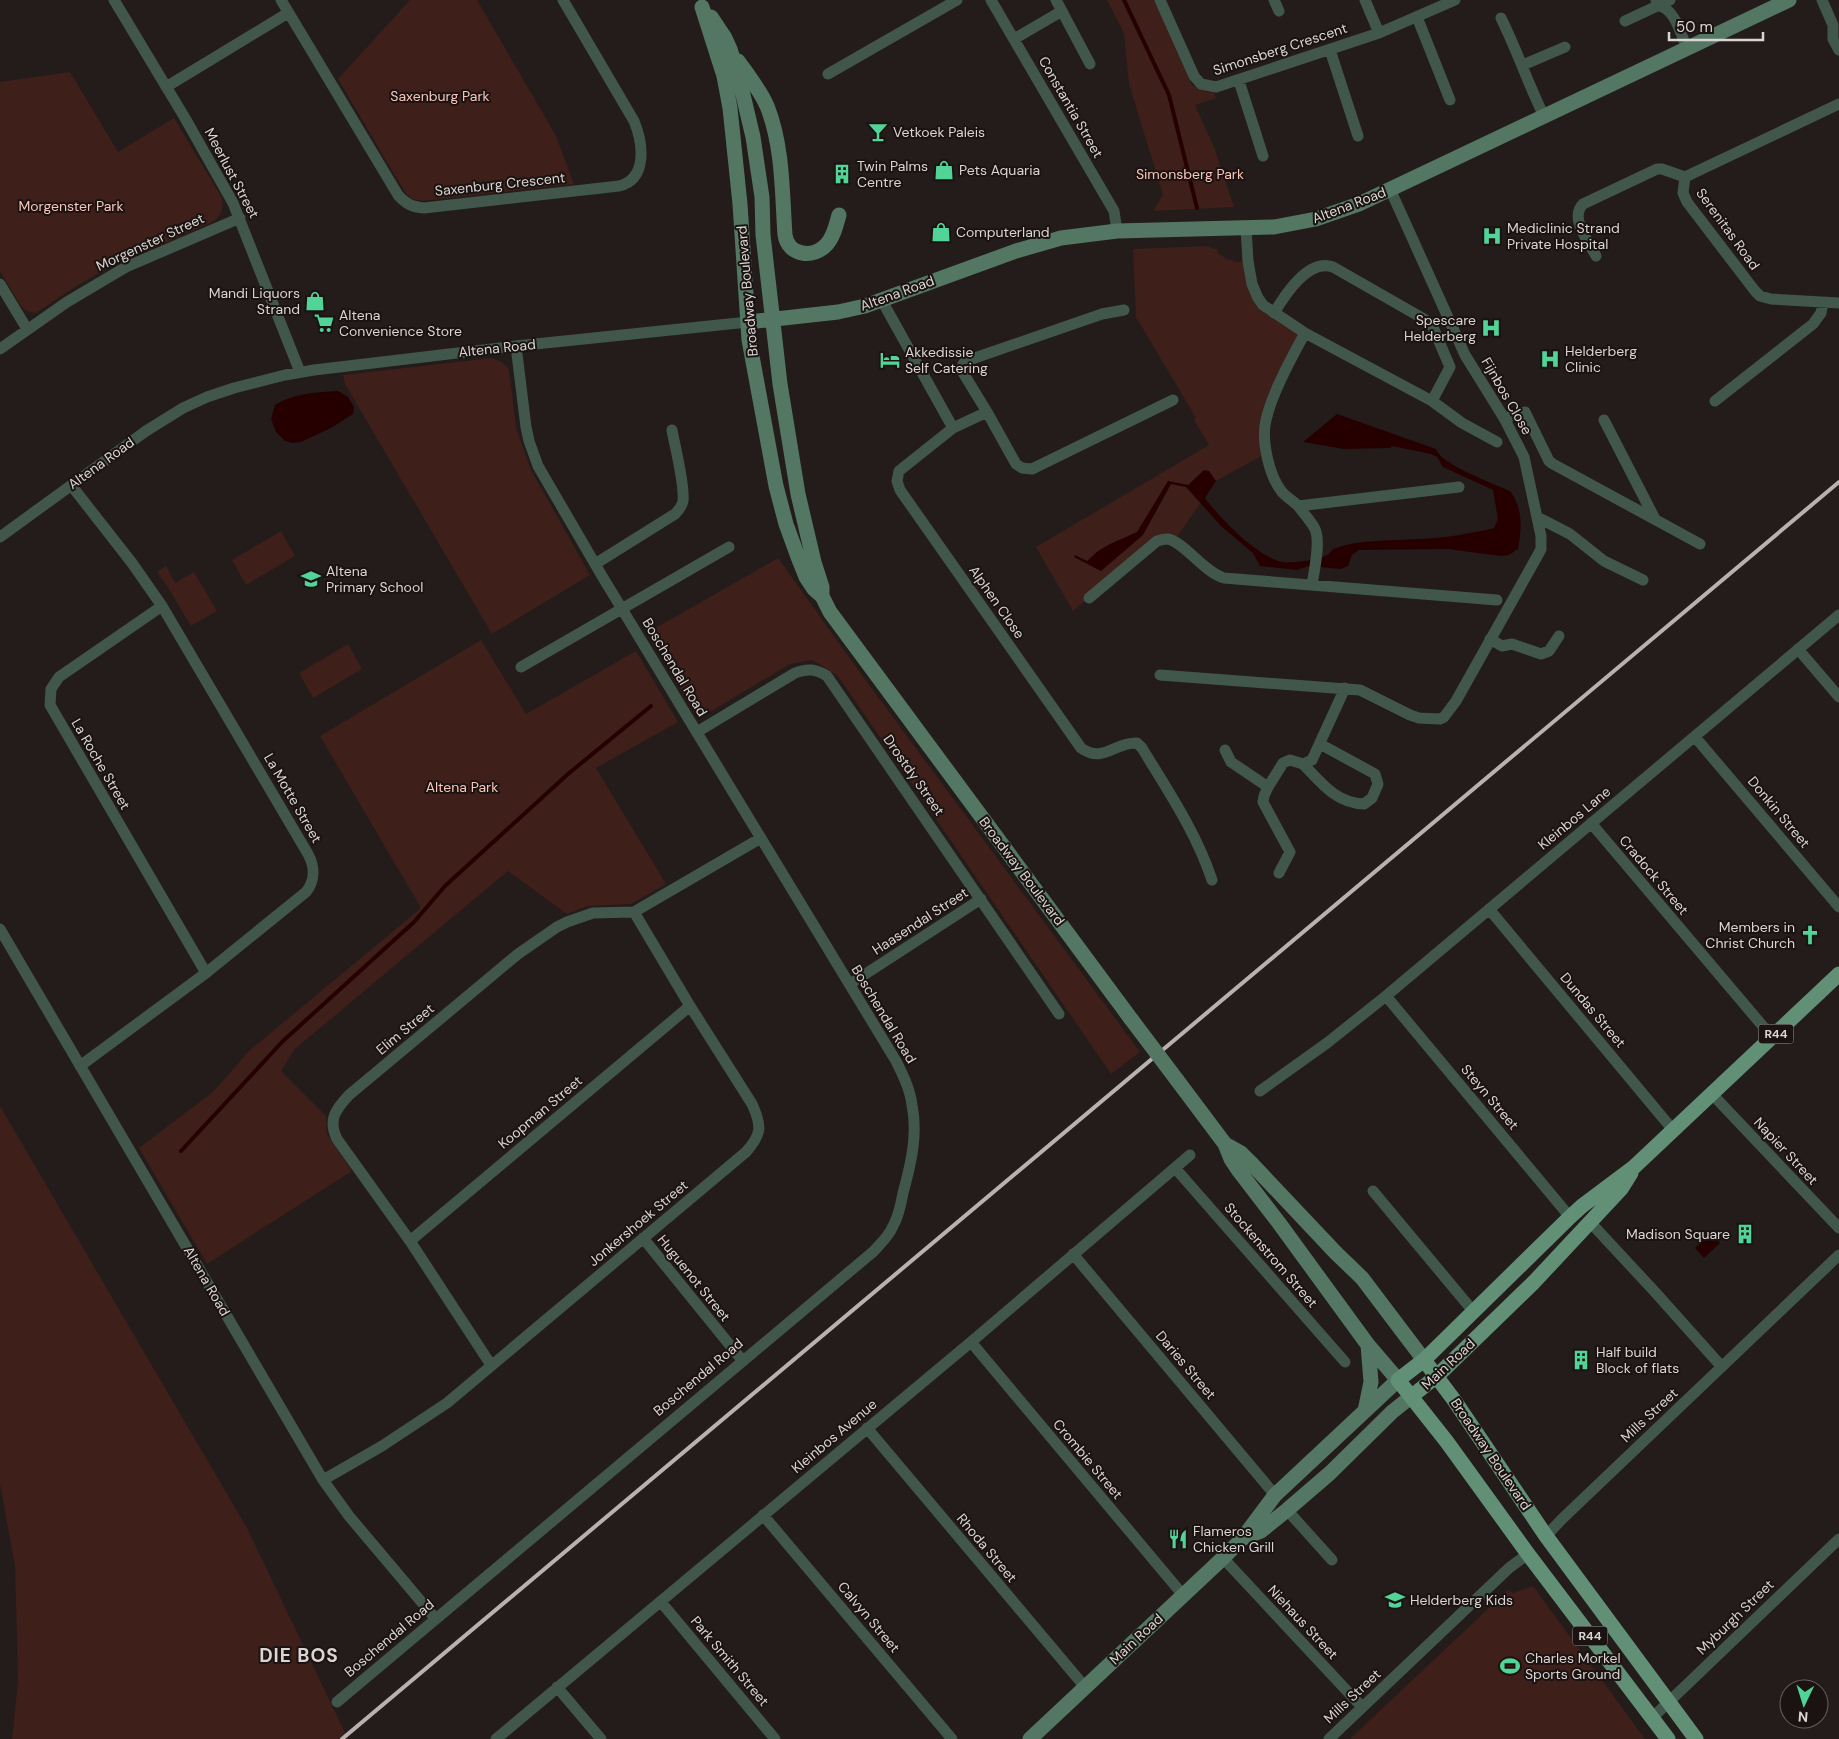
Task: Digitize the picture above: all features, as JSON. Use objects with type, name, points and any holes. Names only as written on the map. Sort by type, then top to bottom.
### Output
[{"type":"main road","name":"Altena Road","points":[[748,322],[772,321],[838,312],[865,306],[881,298],[1030,246],[1069,237],[1117,231],[1274,227],[1316,219],[1359,204],[1788,0]]},
{"type":"main road","name":"Broadway Boulevard","points":[[700,4],[716,22],[730,49],[743,92],[753,137],[762,197],[762,234],[780,384],[798,494],[822,587],[822,596]]},
{"type":"main road","name":"Broadway Boulevard","points":[[700,4],[724,76],[730,108],[739,195],[749,340],[779,501],[806,577],[814,589],[822,596],[830,612],[1225,1144],[1235,1165],[1280,1223],[1368,1345],[1412,1396],[1528,1554],[1668,1739]]},
{"type":"main road","points":[[730,49],[763,98],[774,126],[779,153],[787,242],[797,252],[812,255],[818,252],[824,248],[831,238],[838,215]]},
{"type":"main road","name":"Main Road","points":[[1030,1739],[1223,1558],[1242,1539],[1276,1495],[1398,1380],[1424,1360],[1570,1217],[1634,1168],[1839,974]]},
{"type":"main road","name":"Broadway Boulevard","points":[[1225,1144],[1240,1153],[1251,1163],[1362,1278],[1437,1376],[1546,1536],[1696,1739]]},
{"type":"main road","name":"Main Road","points":[[1242,1539],[1261,1531],[1287,1510],[1330,1473],[1392,1412],[1437,1376],[1534,1282],[1621,1189],[1634,1168]]},
{"type":"main road","points":[[1365,1411],[1370,1382],[1368,1345]]},
{"type":"street","name":"Meerlust Street","points":[[114,0],[234,203],[300,372]]},
{"type":"street","name":"Saxenburg Crescent","points":[[281,0],[398,195],[406,204],[424,208],[619,186],[630,182],[638,173],[641,161],[639,134],[634,121],[563,0]]},
{"type":"street","points":[[828,74],[958,0]]},
{"type":"street","name":"Constantia Street","points":[[991,0],[1114,211],[1117,231]]},
{"type":"street","points":[[1056,0],[1090,64]]},
{"type":"street","name":"Simonsberg Crescent","points":[[1160,0],[1191,72],[1197,80],[1206,86],[1216,87],[1239,81],[1379,33],[1455,0]]},
{"type":"street","points":[[1274,0],[1279,11]]},
{"type":"street","points":[[1365,0],[1379,33]]},
{"type":"street","points":[[1625,21],[1657,3],[1670,0]]},
{"type":"street","points":[[1822,0],[1836,27],[1833,39],[1839,50]]},
{"type":"street","points":[[1657,3],[1670,10],[1687,48]]},
{"type":"street","points":[[1014,39],[1062,11]]},
{"type":"street","points":[[166,86],[288,13]]},
{"type":"street","points":[[1417,17],[1450,100]]},
{"type":"street","points":[[1500,18],[1523,65],[1544,116]]},
{"type":"street","points":[[1523,65],[1564,47]]},
{"type":"street","points":[[1330,50],[1358,136]]},
{"type":"street","points":[[1239,81],[1263,156]]},
{"type":"street","name":"Serenitas Road","points":[[1839,104],[1685,177],[1683,193],[1687,202],[1760,296],[1771,299],[1839,303]]},
{"type":"street","points":[[1596,256],[1578,219],[1578,211],[1583,204],[1662,168],[1685,177]]},
{"type":"street","name":"Fijnbos Close","points":[[1345,688],[1366,692],[1410,715],[1424,718],[1444,717],[1456,701],[1541,549],[1541,536],[1524,457],[1504,418],[1465,354],[1390,189]]},
{"type":"street","name":"Morgenster Street","points":[[0,349],[67,302],[126,267],[240,218]]},
{"type":"street","points":[[1246,228],[1248,261],[1252,284],[1258,298],[1274,313],[1305,333],[1432,401],[1462,423],[1497,442]]},
{"type":"street","points":[[1274,313],[1285,295],[1308,271],[1322,264],[1333,267],[1424,318],[1432,325],[1450,367],[1432,401]]},
{"type":"street","points":[[0,284],[28,330]]},
{"type":"street","points":[[881,298],[953,428],[987,412]]},
{"type":"street","points":[[1715,401],[1813,324],[1820,313],[1823,302]]},
{"type":"street","points":[[1124,310],[1102,314],[966,361],[963,364],[962,371],[1016,464],[1022,468],[1032,469],[1173,400]]},
{"type":"street","name":"Altena Road","points":[[0,537],[172,414],[195,402],[234,388],[300,372],[516,346],[748,322]]},
{"type":"street","points":[[1305,333],[1284,375],[1265,425],[1266,454],[1274,478],[1282,493],[1298,506],[1315,529],[1317,542],[1312,586]]},
{"type":"street","name":"Boschendal Road","points":[[337,1702],[874,1250],[886,1238],[894,1226],[912,1157],[915,1122],[912,1103],[907,1083],[896,1061],[595,564],[534,455],[526,427],[516,346]]},
{"type":"street","points":[[1504,418],[1525,412],[1549,460],[1553,464],[1700,544]]},
{"type":"street","points":[[1604,420],[1655,519]]},
{"type":"street","name":"Alphen Close","points":[[953,428],[899,471],[897,481],[900,490],[1082,748],[1092,754],[1098,754],[1128,743],[1137,743],[1142,748],[1183,814],[1208,866],[1212,880]]},
{"type":"street","points":[[595,564],[680,509],[683,501],[683,490],[672,430]]},
{"type":"street","name":"La Motte Street","points":[[71,485],[132,563],[162,606],[308,854],[313,866],[313,879],[306,892],[206,973],[80,1066]]},
{"type":"street","points":[[1298,506],[1459,487]]},
{"type":"street","points":[[1537,515],[1570,534],[1604,561],[1643,580]]},
{"type":"street","points":[[1089,598],[1156,541],[1162,539],[1174,541],[1219,577],[1497,600]]},
{"type":"street","points":[[521,667],[729,546]]},
{"type":"street","name":"La Roche Street","points":[[162,606],[59,677],[52,689],[50,705],[206,973]]},
{"type":"street","name":"Kleinbos Lane","points":[[1260,1091],[1327,1043],[1386,996],[1839,615]]},
{"type":"street","points":[[1490,639],[1502,646],[1512,644],[1541,654],[1549,650],[1559,636]]},
{"type":"street","points":[[1798,649],[1839,697]]},
{"type":"street","name":"Drostdy Street","points":[[697,732],[796,673],[808,669],[821,672],[832,681],[1060,1014]]},
{"type":"street","points":[[1160,675],[1345,688],[1312,760],[1303,764]]},
{"type":"street","name":"Donkin Street","points":[[1695,737],[1839,907]]},
{"type":"street","points":[[1279,874],[1290,852],[1265,808],[1264,796],[1283,763],[1290,760],[1303,764],[1326,789],[1350,803],[1364,804],[1372,798],[1378,784],[1375,774],[1320,744]]},
{"type":"street","points":[[1225,750],[1231,762],[1268,787]]},
{"type":"street","name":"Cradock Street","points":[[1591,823],[1772,1038]]},
{"type":"street","name":"Elim Street","points":[[492,1365],[410,1241],[338,1139],[333,1130],[332,1121],[341,1103],[518,954],[557,927],[593,913],[634,912],[761,838]]},
{"type":"street","name":"Haasendal Street","points":[[850,984],[981,899]]},
{"type":"street","name":"Dundas Street","points":[[1489,910],[1673,1130]]},
{"type":"street","name":"Jonkershoek Street","points":[[323,1480],[428,1417],[447,1403],[746,1152],[757,1140],[758,1116],[752,1104],[690,1006],[634,912]]},
{"type":"street","name":"Altena Road","points":[[0,929],[323,1480],[349,1516],[435,1618]]},
{"type":"street","name":"Steyn Street","points":[[1386,996],[1570,1217]]},
{"type":"street","name":"Koopman Street","points":[[410,1241],[690,1006]]},
{"type":"street","name":"Napier Street","points":[[1712,1094],[1839,1228]]},
{"type":"street","name":"Kleinbos Avenue","points":[[496,1739],[971,1342],[1190,1155]]},
{"type":"street","name":"Stockenstrom Street","points":[[1175,1168],[1344,1362]]},
{"type":"street","points":[[1373,1191],[1473,1311]]},
{"type":"street","points":[[1590,1222],[1722,1367]]},
{"type":"street","name":"Huguenot Street","points":[[642,1238],[742,1360]]},
{"type":"street","name":"Daries Street","points":[[1073,1254],[1276,1495]]},
{"type":"street","name":"Mills Street","points":[[1546,1536],[1839,1255]]},
{"type":"street","name":"Crombie Street","points":[[971,1342],[1183,1595]]},
{"type":"street","name":"Rhoda Street","points":[[867,1428],[1085,1687]]},
{"type":"street","points":[[1287,1510],[1332,1560]]},
{"type":"street","name":"Calvyn Street","points":[[763,1515],[952,1739]]},
{"type":"street","name":"Myburgh Street","points":[[1652,1718],[1839,1540]]},
{"type":"street","name":"Mills Street","points":[[1329,1739],[1509,1568],[1528,1554]]},
{"type":"street","name":"Niehaus Street","points":[[1223,1558],[1362,1707]]},
{"type":"street","name":"Park Smith Street","points":[[661,1602],[775,1739]]},
{"type":"street","points":[[557,1687],[600,1739]]},
{"type":"green space","name":"Saxenburg Park","points":[[410,0],[477,0],[556,136],[574,184],[422,201],[413,199],[406,194],[338,79]]},
{"type":"green space","name":"Simonsberg Park","points":[[1107,0],[1154,0],[1192,85],[1214,93],[1216,98],[1195,105],[1214,147],[1234,207],[1153,211],[1163,195],[1129,84],[1124,33]]},
{"type":"green space","name":"Morgenster Park","points":[[70,72],[118,152],[174,118],[222,198],[223,205],[220,214],[212,222],[97,274],[35,313],[26,311],[21,306],[0,271],[0,82]]},
{"type":"green space","points":[[1208,246],[1217,249],[1217,252],[1228,260],[1233,260],[1233,262],[1248,262],[1257,298],[1304,333],[1270,405],[1265,454],[1216,481],[1174,541],[1156,540],[1073,611],[1036,547],[1209,445],[1194,420],[1196,418],[1136,317],[1133,249]]},
{"type":"green space","points":[[492,358],[502,362],[509,370],[516,427],[530,468],[590,575],[492,634],[345,384],[343,375]]},
{"type":"green space","points":[[281,531],[295,556],[246,585],[232,560]]},
{"type":"green space","points":[[778,558],[856,667],[1140,1052],[1111,1074],[838,676],[812,660],[790,664],[705,715],[694,712],[647,633]]},
{"type":"green space","points":[[166,566],[175,583],[194,572],[217,611],[191,626],[157,572]]},
{"type":"green space","name":"Altena Park","points":[[481,640],[526,714],[636,651],[678,722],[596,768],[666,884],[631,904],[588,906],[567,914],[508,871],[295,1049],[281,1071],[326,1116],[327,1134],[352,1171],[207,1264],[139,1148],[213,1092],[249,1051],[421,908],[320,736]]},
{"type":"green space","points":[[348,644],[362,669],[313,698],[299,673]]},
{"type":"green space","points":[[0,1106],[247,1528],[348,1739],[12,1739],[18,1681],[15,1566],[0,1484]]},
{"type":"green space","name":"Charles Morkel Sports Ground","points":[[1533,1586],[1645,1739],[1350,1739],[1508,1590],[1513,1593]]},
{"type":"shaded area","points":[[338,391],[348,397],[354,407],[353,414],[331,428],[301,442],[292,443],[285,441],[276,432],[271,419],[275,405],[298,396]]},
{"type":"shaded area","points":[[1337,414],[1436,449],[1447,461],[1457,467],[1510,491],[1517,504],[1520,519],[1518,549],[1509,555],[1501,556],[1447,549],[1359,550],[1352,555],[1348,566],[1341,569],[1309,566],[1297,570],[1260,566],[1253,553],[1222,527],[1186,487],[1171,484],[1143,535],[1101,571],[1074,557],[1075,555],[1087,561],[1098,551],[1110,544],[1137,532],[1168,481],[1188,485],[1204,470],[1209,471],[1216,481],[1205,498],[1211,506],[1229,526],[1251,545],[1273,559],[1283,562],[1299,562],[1318,558],[1327,555],[1334,549],[1356,543],[1437,538],[1494,528],[1498,519],[1493,490],[1443,467],[1437,457],[1431,454],[1392,446],[1390,448],[1344,449],[1303,442]]},
{"type":"shaded area","points":[[1711,1233],[1720,1243],[1704,1258],[1695,1248]]},
{"type":"waterway","points":[[1124,0],[1169,95],[1197,208]]},
{"type":"waterway","points":[[181,1151],[283,1041],[414,922],[445,886],[568,774],[651,706]]},
{"type":"railway","points":[[342,1739],[1839,482]]},
{"type":"place","name":"Vetkoek Paleis","points":[[878,132]]},
{"type":"place","name":"Pets Aquaria","points":[[944,170]]},
{"type":"place","name":"Twin Palms Centre","points":[[842,174]]},
{"type":"place","name":"Computerland","points":[[941,232]]},
{"type":"place","name":"Mediclinic Strand Private Hospital","points":[[1492,236]]},
{"type":"place","name":"Mandi Liquors Strand","points":[[315,301]]},
{"type":"place","name":"Altena Convenience Store","points":[[324,323]]},
{"type":"place","name":"Spescare Helderberg","points":[[1491,328]]},
{"type":"place","name":"Helderberg Clinic","points":[[1550,359]]},
{"type":"place","name":"Akkedissie Self Catering","points":[[890,360]]},
{"type":"place","name":"Altena Primary School","points":[[311,579]]},
{"type":"place","name":"Members in Christ Church","points":[[1810,935]]},
{"type":"place","name":"Madison Square","points":[[1745,1234]]},
{"type":"place","name":"Half build Block of flats","points":[[1581,1360]]},
{"type":"place","name":"Flameros Chicken Grill","points":[[1178,1539]]},
{"type":"place","name":"Helderberg Kids","points":[[1395,1600]]},
{"type":"place","name":"Charles Morkel Sports Ground","points":[[1510,1666]]},
{"type":"district","name":"DIE BOS","points":[[299,1655]]}]
